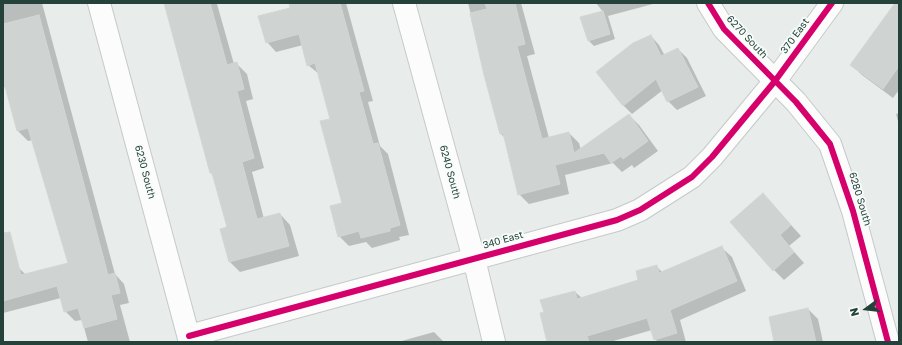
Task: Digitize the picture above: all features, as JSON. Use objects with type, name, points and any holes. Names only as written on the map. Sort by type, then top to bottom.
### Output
[{"type":"street","name":"6230 South","points":[[99,3],[190,339]]},
{"type":"street","name":"6240 South","points":[[404,3],[474,259],[494,342]]},
{"type":"street","name":"6270 South","points":[[708,3],[724,30],[775,81]]},
{"type":"street","name":"370 East","points":[[775,81],[832,3]]},
{"type":"street","name":"340 East","points":[[190,339],[617,220],[640,210],[692,177],[712,158],[775,81]]},
{"type":"street","name":"6280 South","points":[[775,81],[813,120],[830,144],[853,211],[888,342]]},
{"type":"building","points":[[164,3],[210,3],[227,65],[237,62],[244,89],[237,91],[254,158],[242,162],[257,219],[280,213],[289,246],[229,262],[220,229],[227,227],[212,173],[210,173]]},
{"type":"building","points":[[289,3],[340,3],[364,91],[359,92],[373,144],[378,143],[400,225],[390,228],[390,231],[361,238],[359,231],[338,237],[330,206],[342,203],[320,121],[330,119],[315,63],[307,66],[299,34],[266,43],[258,16],[290,8]]},
{"type":"building","points":[[485,3],[515,3],[525,44],[517,46],[542,139],[569,132],[574,153],[629,114],[648,141],[623,159],[621,156],[611,163],[604,153],[555,165],[560,184],[518,195],[503,133],[500,134],[484,75],[470,13],[487,9]]},
{"type":"building","points":[[895,3],[899,3],[899,66],[883,89],[850,65]]},
{"type":"building","points":[[603,11],[610,34],[588,41],[580,17]]},
{"type":"building","points":[[39,15],[108,275],[115,273],[120,293],[111,295],[117,319],[84,328],[78,308],[64,312],[57,286],[3,301],[3,233],[10,232],[21,275],[68,263],[28,128],[17,131],[3,79],[3,24]]},
{"type":"building","points":[[651,35],[661,56],[678,48],[698,87],[667,102],[656,79],[623,106],[596,72],[633,43]]},
{"type":"building","points":[[763,193],[791,225],[780,235],[794,252],[773,271],[730,222]]},
{"type":"building","points":[[722,246],[737,281],[670,310],[677,333],[654,340],[647,318],[587,336],[589,342],[547,342],[540,313],[544,312],[540,300],[575,291],[577,299],[638,280],[636,271],[657,265],[659,273]]},
{"type":"building","points":[[808,308],[816,342],[774,342],[769,317]]},
{"type":"cycle path","points":[[708,3],[724,29],[796,102],[830,144],[853,211],[888,342]]},
{"type":"cycle path","points":[[189,336],[617,220],[640,210],[692,177],[712,157],[775,81],[832,3]]}]
